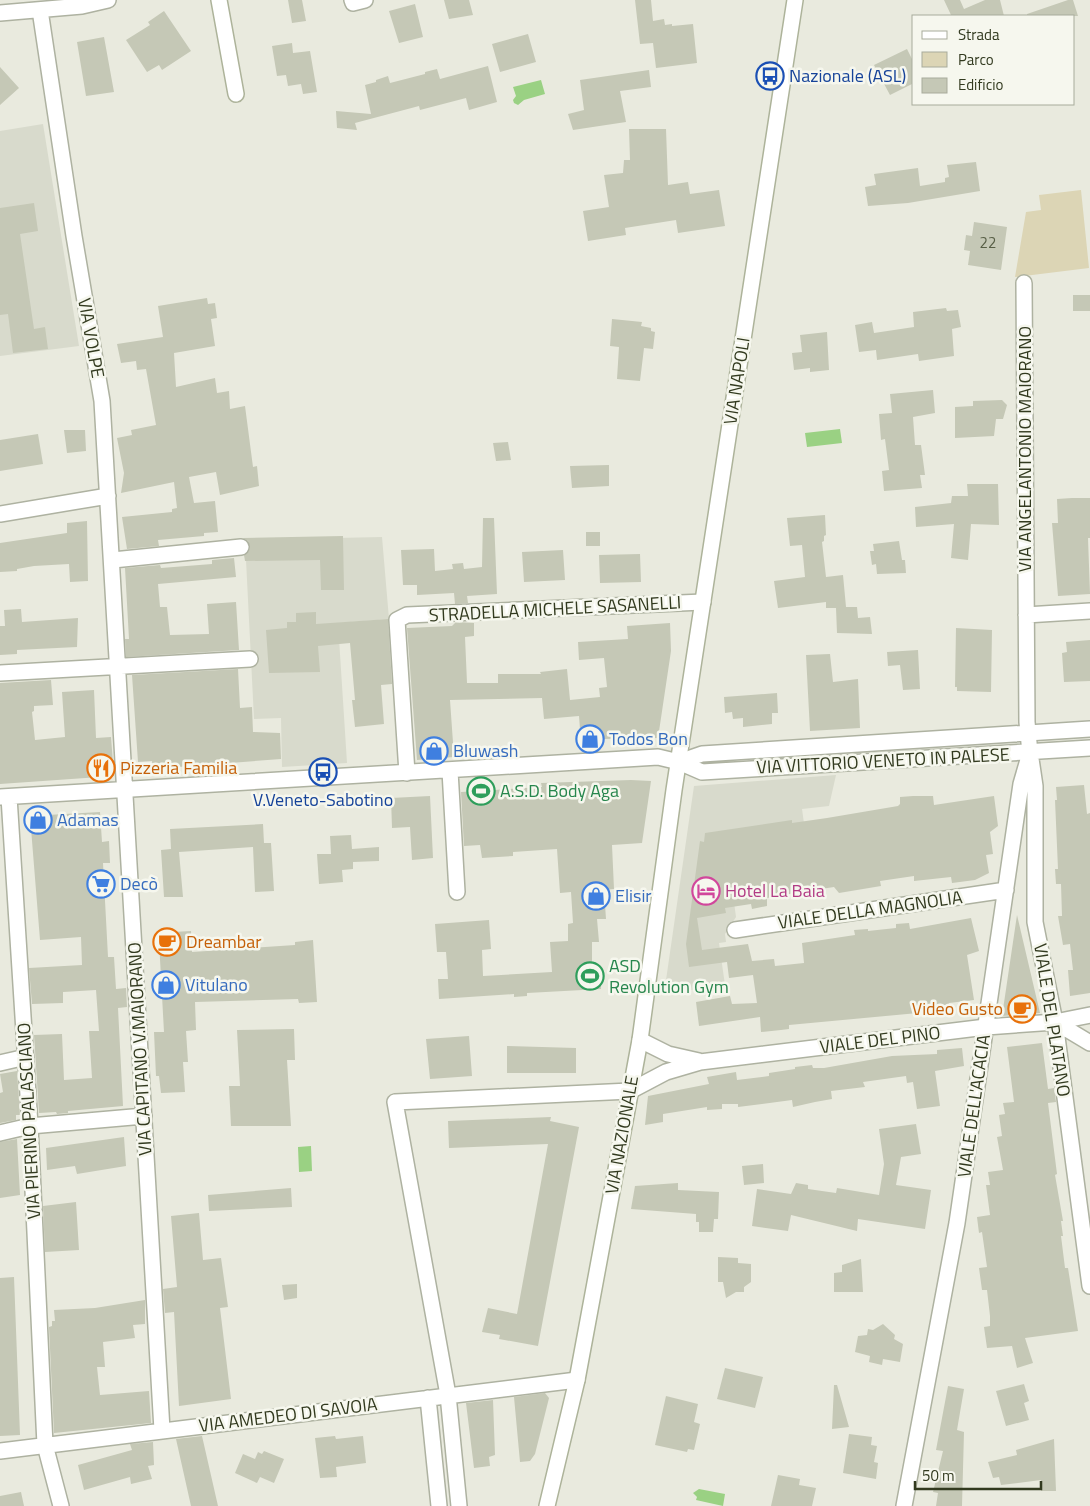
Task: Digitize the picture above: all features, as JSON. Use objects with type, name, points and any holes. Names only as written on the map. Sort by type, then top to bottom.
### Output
[{"type":"street","points":[[0,14],[108,0]]},
{"type":"street","points":[[219,0],[236,94]]},
{"type":"street","points":[[352,0],[353,3],[365,0]]},
{"type":"street","name":"VIA NAPOLI","points":[[679,762],[795,0]]},
{"type":"street","name":"VIA VOLPE","points":[[40,10],[74,236],[102,402],[118,668]]},
{"type":"street","name":"VIA ANGELANTONIO MAIORANO","points":[[1024,283],[1026,615]]},
{"type":"street","points":[[0,514],[108,496]]},
{"type":"street","points":[[113,560],[241,547]]},
{"type":"street","name":"STRADELLA MICHELE SASANELLI","points":[[407,774],[397,620],[407,615],[703,602]]},
{"type":"street","points":[[1026,615],[1090,611]]},
{"type":"street","name":"VIALE DELL'ACACIA","points":[[904,1506],[957,1223],[1021,784],[1030,753],[1026,615]]},
{"type":"street","points":[[0,673],[118,668],[250,659]]},
{"type":"street","name":"VIA CAPITANO V.MAIORANO","points":[[118,668],[162,1430]]},
{"type":"street","name":"VIA VITTORIO VENETO IN PALESE","points":[[679,762],[702,754],[1090,729]]},
{"type":"street","name":"VIA VITTORIO VENETO IN PALESE","points":[[4,797],[407,774],[658,757],[679,762],[702,772],[1090,748]]},
{"type":"street","name":"VIALE DEL PLATANO","points":[[1030,753],[1034,786],[1035,922],[1055,1022],[1090,1286]]},
{"type":"street","name":"VIA NAZIONALE","points":[[548,1506],[576,1380],[640,1040],[679,762]]},
{"type":"street","points":[[450,771],[457,892]]},
{"type":"street","name":"VIA PIERINO PALASCIANO","points":[[4,797],[26,1057],[45,1445],[61,1506]]},
{"type":"street","name":"VIALE DELLA MAGNOLIA","points":[[735,930],[1006,890]]},
{"type":"street","name":"VIALE DEL PINO","points":[[630,1091],[666,1072],[700,1062],[986,1027],[1055,1022],[1090,1015]]},
{"type":"street","points":[[1055,1022],[1090,1043]]},
{"type":"street","name":"VIALE DEL PINO","points":[[640,1040],[668,1054],[700,1062]]},
{"type":"street","points":[[0,1063],[26,1057]]},
{"type":"street","points":[[459,1506],[448,1395],[395,1102],[630,1091]]},
{"type":"street","points":[[0,1133],[30,1126],[144,1116]]},
{"type":"street","name":"VIA AMEDEO DI SAVOIA","points":[[0,1451],[576,1380]]},
{"type":"street","points":[[428,1398],[439,1506]]},
{"type":"shaded area","points":[[541,80],[545,94],[524,100],[518,105],[514,103],[513,100],[516,96],[513,87]]},
{"type":"shaded area","points":[[43,124],[79,346],[0,356],[0,131]]},
{"type":"shaded area","points":[[840,429],[842,443],[807,447],[805,433]]},
{"type":"shaded area","points":[[382,537],[389,619],[338,623],[347,763],[282,767],[281,718],[254,719],[245,540]]},
{"type":"shaded area","name":"Hotel La Baia","points":[[836,775],[829,806],[802,809],[808,852],[729,865],[736,917],[725,934],[726,942],[719,943],[725,985],[664,994],[694,786]]},
{"type":"shaded area","points":[[311,1146],[312,1171],[299,1172],[298,1147]]},
{"type":"shaded area","points":[[699,1489],[725,1494],[723,1506],[696,1500],[697,1497],[693,1493]]},
{"type":"green space","points":[[1081,190],[1089,268],[1015,277],[1026,212],[1041,210],[1039,195]]},
{"type":"building","points":[[288,0],[302,0],[306,21],[292,23]]},
{"type":"building","points":[[444,0],[469,0],[473,15],[449,19]]},
{"type":"building","points":[[635,0],[651,0],[653,21],[664,19],[665,25],[672,24],[672,26],[693,24],[697,63],[656,68],[653,43],[640,44]]},
{"type":"building","points":[[944,0],[960,0],[964,9],[985,0],[1000,0],[1004,15],[951,15]]},
{"type":"building","points":[[1073,0],[1078,16],[1027,15]]},
{"type":"building","points":[[415,4],[423,37],[399,43],[389,11]]},
{"type":"building","points":[[164,11],[191,51],[162,70],[159,65],[147,72],[126,40],[150,25],[148,22]]},
{"type":"building","points":[[528,34],[536,62],[500,72],[492,44]]},
{"type":"building","points":[[104,37],[114,92],[86,96],[77,42]]},
{"type":"building","points":[[292,43],[293,53],[310,51],[317,92],[303,94],[301,84],[288,86],[286,75],[277,76],[272,46]]},
{"type":"building","points":[[907,49],[912,59],[912,84],[890,95],[874,65]]},
{"type":"building","points":[[488,66],[497,102],[469,110],[466,98],[420,110],[419,106],[355,123],[357,130],[337,128],[336,111],[371,114],[365,85],[376,82],[376,80],[388,76],[390,83],[437,69],[440,79]]},
{"type":"building","points":[[0,67],[19,88],[0,105]]},
{"type":"building","points":[[649,70],[651,87],[620,91],[626,122],[573,130],[568,114],[584,110],[580,80]]},
{"type":"building","points":[[629,129],[666,129],[668,185],[688,182],[690,194],[719,190],[725,226],[678,233],[676,220],[625,228],[626,235],[588,241],[583,211],[609,207],[604,175],[623,173],[624,160],[630,160]]},
{"type":"building","points":[[976,162],[980,191],[908,203],[868,206],[865,187],[876,185],[874,174],[918,168],[920,186],[945,182],[945,178],[949,177],[947,165]]},
{"type":"building","points":[[34,203],[38,231],[20,234],[34,329],[45,327],[48,349],[13,353],[8,314],[0,315],[0,208]]},
{"type":"building","points":[[974,222],[1007,227],[1001,270],[968,265],[970,251],[964,250],[966,235],[972,236]]},
{"type":"building","points":[[1073,295],[1090,295],[1090,311],[1073,311]]},
{"type":"building","points":[[207,298],[208,304],[215,303],[217,318],[211,319],[215,346],[174,353],[176,387],[215,378],[217,393],[229,391],[230,409],[245,406],[253,467],[257,466],[259,486],[220,495],[216,472],[189,477],[194,503],[215,501],[218,532],[204,533],[204,536],[158,540],[159,546],[127,549],[122,517],[172,512],[172,509],[177,508],[174,482],[121,493],[124,473],[117,438],[132,435],[131,430],[156,425],[146,369],[137,370],[136,361],[121,363],[117,344],[163,337],[158,306]]},
{"type":"building","points":[[946,308],[947,311],[958,310],[961,327],[952,329],[954,356],[919,361],[918,354],[877,360],[876,350],[859,352],[855,325],[872,322],[874,333],[914,327],[913,312]]},
{"type":"building","points":[[612,319],[642,322],[641,326],[651,328],[651,331],[655,332],[653,349],[644,348],[640,381],[617,379],[619,347],[610,346]]},
{"type":"building","points":[[827,332],[829,370],[810,372],[810,368],[794,370],[792,353],[802,352],[800,335]]},
{"type":"building","points":[[933,390],[935,413],[913,417],[915,445],[921,445],[925,475],[920,475],[922,488],[884,491],[882,471],[889,470],[885,439],[881,440],[879,414],[892,413],[890,394]]},
{"type":"building","points":[[1002,400],[1007,405],[1003,419],[996,419],[994,436],[955,438],[955,407],[973,406],[973,401]]},
{"type":"building","points":[[64,430],[85,430],[86,451],[67,453]]},
{"type":"building","points":[[38,434],[43,464],[0,471],[0,440]]},
{"type":"building","points":[[508,442],[511,460],[496,461],[493,443]]},
{"type":"building","points":[[609,465],[609,486],[572,488],[570,466]]},
{"type":"building","points":[[967,484],[998,484],[999,525],[971,524],[968,560],[951,558],[954,524],[916,527],[915,507],[951,503],[952,496],[968,496]]},
{"type":"building","points":[[1090,498],[1090,538],[1088,538],[1090,594],[1058,596],[1052,523],[1058,523],[1057,499]]},
{"type":"building","points":[[825,515],[826,535],[822,542],[826,577],[843,575],[846,607],[857,607],[858,618],[870,617],[872,634],[837,633],[836,608],[826,608],[826,602],[778,608],[774,581],[805,577],[802,545],[790,546],[787,518]]},
{"type":"building","points":[[483,518],[494,518],[497,594],[467,596],[468,603],[455,604],[454,593],[417,595],[417,585],[403,585],[401,550],[434,549],[435,571],[453,569],[452,564],[463,563],[464,569],[482,567]]},
{"type":"building","points":[[87,521],[88,581],[70,582],[69,564],[34,566],[17,569],[17,571],[0,572],[0,543],[67,533],[67,523]]},
{"type":"building","points":[[586,532],[600,532],[600,546],[586,546]]},
{"type":"building","points":[[343,536],[344,590],[321,590],[320,560],[245,561],[244,555],[249,551],[250,547],[248,541],[243,538]]},
{"type":"building","points":[[899,541],[902,560],[905,560],[906,573],[877,574],[876,564],[872,565],[870,551],[874,551],[873,544]]},
{"type":"building","points":[[563,550],[565,580],[524,582],[522,552]]},
{"type":"building","points":[[640,554],[641,582],[600,583],[599,555]]},
{"type":"building","points":[[234,558],[236,577],[158,584],[160,607],[167,607],[170,635],[209,634],[207,604],[236,602],[239,650],[126,657],[125,639],[129,639],[125,568],[160,565],[161,568],[212,564],[212,560]]},
{"type":"building","points":[[21,609],[22,622],[78,618],[77,647],[17,650],[17,654],[0,655],[0,626],[5,626],[4,610]]},
{"type":"building","points":[[316,612],[316,624],[388,619],[392,684],[381,685],[384,724],[355,727],[352,700],[355,700],[350,643],[318,646],[320,672],[269,673],[266,630],[287,628],[287,622],[296,622],[296,613]]},
{"type":"building","points":[[456,622],[474,623],[474,636],[465,637],[467,683],[498,683],[498,674],[541,674],[540,672],[567,669],[570,700],[600,697],[599,688],[607,687],[604,658],[579,660],[578,642],[628,639],[627,626],[670,623],[671,651],[658,738],[602,739],[602,741],[581,743],[579,716],[544,719],[542,698],[450,700],[454,757],[417,760],[407,628],[452,626]]},
{"type":"building","points":[[956,628],[992,630],[991,692],[957,691],[957,687],[955,687]]},
{"type":"building","points":[[1090,640],[1090,681],[1064,682],[1062,653],[1067,652],[1066,642]]},
{"type":"building","points":[[918,650],[920,689],[903,690],[900,665],[888,666],[887,652]]},
{"type":"building","points":[[830,654],[833,682],[858,679],[860,728],[810,731],[806,655]]},
{"type":"building","points":[[238,669],[240,708],[252,707],[253,732],[280,733],[281,759],[153,769],[152,761],[138,762],[132,675]]},
{"type":"building","points":[[51,680],[53,705],[34,706],[34,711],[32,712],[35,740],[65,737],[62,692],[94,690],[96,738],[111,737],[114,776],[0,784],[0,683]]},
{"type":"building","points":[[777,693],[778,713],[772,713],[772,724],[743,727],[743,718],[733,719],[732,712],[725,713],[724,697]]},
{"type":"building","points":[[651,781],[642,843],[612,845],[614,889],[604,890],[606,919],[597,919],[599,942],[592,942],[592,970],[600,970],[601,989],[527,993],[527,996],[514,997],[514,994],[439,999],[438,979],[448,979],[446,952],[437,952],[435,924],[489,920],[491,949],[482,950],[483,976],[552,972],[550,942],[568,941],[568,924],[573,923],[571,892],[560,893],[557,849],[513,852],[513,856],[482,858],[480,845],[464,846],[461,792],[542,787],[541,783]]},
{"type":"building","points":[[1084,785],[1087,814],[1090,813],[1090,993],[1070,996],[1068,970],[1073,970],[1070,944],[1063,945],[1058,916],[1062,916],[1061,884],[1056,884],[1055,869],[1058,869],[1055,800],[1057,800],[1056,787]]},
{"type":"building","points":[[430,796],[433,858],[412,860],[410,827],[392,828],[391,798]]},
{"type":"building","points":[[933,796],[934,805],[994,796],[998,826],[990,832],[993,854],[986,855],[989,873],[975,880],[952,883],[951,877],[914,881],[914,876],[880,881],[881,886],[839,893],[834,887],[808,891],[809,897],[796,899],[795,893],[767,898],[767,906],[752,909],[751,904],[725,908],[726,913],[697,918],[702,950],[748,944],[752,961],[774,959],[775,966],[804,963],[802,943],[855,935],[854,930],[868,929],[868,931],[896,928],[896,924],[909,923],[910,929],[971,918],[979,951],[967,955],[974,1000],[949,1003],[950,1010],[789,1025],[789,1029],[761,1032],[760,1017],[699,1026],[696,1002],[730,996],[732,1004],[757,1003],[753,975],[729,978],[727,962],[689,967],[686,944],[700,841],[704,842],[705,833],[792,820],[792,823],[898,806],[900,804],[900,797]]},
{"type":"building","points":[[100,812],[102,842],[109,841],[110,863],[103,863],[108,957],[114,957],[116,989],[126,988],[127,1007],[118,1008],[123,1106],[68,1111],[68,1113],[57,1114],[56,1112],[39,1113],[34,1035],[62,1034],[64,1080],[92,1078],[89,1031],[99,1031],[96,990],[63,992],[63,1003],[32,1004],[29,968],[82,965],[81,937],[40,940],[30,816]]},
{"type":"building","points":[[263,824],[264,843],[271,843],[274,891],[255,892],[253,847],[179,852],[183,897],[164,897],[161,850],[171,849],[170,829]]},
{"type":"building","points":[[351,835],[352,849],[379,847],[379,861],[353,862],[353,869],[342,870],[343,882],[319,884],[317,854],[331,854],[330,836]]},
{"type":"building","points":[[1017,915],[1040,1013],[1002,1016],[1005,996]]},
{"type":"building","points":[[191,931],[192,952],[295,945],[295,942],[313,940],[317,1002],[299,1003],[298,999],[195,1002],[196,1030],[186,1031],[188,1062],[183,1062],[185,1092],[161,1093],[159,1076],[156,1076],[154,1032],[164,1032],[159,941],[173,932]]},
{"type":"building","points":[[294,1029],[295,1060],[287,1060],[291,1126],[231,1126],[229,1086],[240,1086],[237,1030]]},
{"type":"building","points":[[469,1036],[472,1076],[430,1079],[426,1039]]},
{"type":"building","points":[[1042,1043],[1048,1089],[1054,1088],[1056,1102],[1048,1103],[1057,1174],[1055,1175],[1063,1221],[1061,1221],[1063,1236],[1061,1236],[1065,1268],[1068,1268],[1078,1331],[1025,1338],[1033,1363],[1017,1368],[1012,1346],[987,1348],[984,1327],[990,1326],[990,1316],[987,1290],[982,1290],[979,1268],[987,1267],[982,1232],[979,1233],[977,1217],[990,1215],[986,1185],[990,1185],[988,1172],[1003,1170],[997,1137],[1002,1136],[999,1115],[1005,1114],[1003,1103],[1014,1102],[1007,1047]]},
{"type":"building","points":[[507,1046],[576,1048],[576,1073],[507,1073]]},
{"type":"building","points":[[962,1048],[964,1066],[935,1071],[940,1106],[917,1109],[913,1082],[907,1083],[906,1076],[863,1082],[865,1087],[831,1091],[832,1099],[793,1107],[792,1100],[738,1107],[738,1104],[722,1104],[722,1109],[707,1110],[707,1107],[663,1114],[663,1122],[645,1125],[648,1096],[709,1084],[707,1077],[736,1072],[737,1080],[769,1076],[769,1073],[795,1069],[795,1067],[812,1065],[813,1068],[824,1068],[892,1056],[937,1054],[937,1050]]},
{"type":"building","points":[[17,1071],[20,1115],[16,1115],[16,1120],[0,1123],[0,1093],[3,1092],[0,1074]]},
{"type":"building","points":[[551,1117],[550,1121],[579,1127],[538,1346],[499,1339],[500,1335],[482,1332],[488,1308],[517,1314],[548,1144],[449,1148],[448,1121]]},
{"type":"building","points":[[916,1124],[921,1154],[901,1157],[896,1185],[931,1190],[925,1229],[858,1219],[857,1231],[791,1215],[788,1231],[752,1226],[757,1189],[791,1194],[796,1183],[808,1185],[808,1189],[836,1193],[837,1188],[879,1195],[884,1164],[879,1129]]},
{"type":"building","points":[[124,1137],[126,1166],[77,1174],[75,1166],[47,1170],[46,1148]]},
{"type":"building","points":[[17,1139],[20,1195],[0,1198],[0,1142]]},
{"type":"building","points":[[763,1164],[764,1183],[744,1185],[742,1166]]},
{"type":"building","points":[[678,1183],[678,1190],[719,1192],[718,1219],[714,1219],[713,1232],[699,1232],[699,1222],[696,1222],[696,1214],[631,1209],[635,1186]]},
{"type":"building","points":[[291,1188],[292,1207],[209,1211],[208,1195]]},
{"type":"building","points":[[76,1202],[79,1250],[45,1252],[43,1206]]},
{"type":"building","points":[[199,1213],[203,1260],[221,1258],[228,1307],[220,1308],[231,1399],[179,1406],[174,1312],[165,1313],[163,1289],[177,1287],[171,1216]]},
{"type":"building","points":[[718,1257],[738,1258],[738,1263],[751,1264],[751,1282],[744,1287],[744,1292],[736,1292],[726,1298],[723,1282],[718,1282]]},
{"type":"building","points":[[861,1259],[863,1292],[834,1292],[834,1273],[842,1272],[842,1265]]},
{"type":"building","points":[[14,1277],[20,1435],[0,1436],[0,1278]]},
{"type":"building","points":[[297,1284],[297,1298],[284,1300],[282,1285]]},
{"type":"building","points":[[145,1300],[145,1324],[133,1325],[135,1338],[103,1342],[105,1367],[97,1367],[100,1395],[149,1391],[151,1423],[54,1433],[49,1327],[52,1326],[52,1321],[55,1321],[54,1310],[95,1308]]},
{"type":"building","points":[[883,1324],[895,1335],[894,1339],[903,1344],[900,1362],[883,1359],[882,1365],[869,1362],[870,1356],[855,1352],[858,1336],[867,1335],[868,1329],[873,1330]]},
{"type":"building","points":[[725,1368],[763,1377],[755,1408],[717,1399]]},
{"type":"building","points":[[1024,1384],[1029,1401],[1024,1403],[1029,1420],[1006,1426],[996,1391]]},
{"type":"building","points":[[834,1385],[837,1385],[849,1427],[832,1429]]},
{"type":"building","points":[[948,1386],[964,1389],[957,1430],[964,1432],[962,1506],[936,1506],[938,1493],[933,1492],[943,1451],[936,1450]]},
{"type":"building","points":[[545,1393],[549,1398],[535,1454],[530,1461],[520,1462],[514,1397]]},
{"type":"building","points":[[666,1396],[698,1404],[694,1422],[700,1424],[694,1450],[688,1449],[687,1452],[655,1445]]},
{"type":"building","points":[[493,1400],[495,1455],[489,1457],[490,1466],[474,1468],[466,1403]]},
{"type":"building","points":[[849,1434],[872,1437],[871,1445],[877,1446],[874,1462],[878,1463],[876,1479],[843,1473]]},
{"type":"building","points":[[202,1436],[218,1506],[191,1506],[176,1439]]},
{"type":"building","points":[[335,1436],[336,1439],[363,1436],[366,1463],[336,1467],[337,1477],[320,1478],[315,1438]]},
{"type":"building","points":[[1054,1439],[1056,1491],[1041,1491],[1041,1480],[1001,1485],[999,1477],[993,1478],[988,1462],[1017,1455],[1016,1450]]},
{"type":"building","points":[[153,1442],[154,1465],[148,1466],[152,1479],[131,1484],[130,1477],[84,1490],[78,1465],[132,1450],[130,1444]]},
{"type":"building","points":[[264,1451],[284,1459],[274,1483],[260,1477],[257,1483],[235,1473],[243,1454],[255,1459],[258,1452],[262,1454]]},
{"type":"building","points":[[778,1475],[800,1479],[799,1485],[816,1488],[812,1506],[771,1506]]},
{"type":"building","points":[[21,1492],[24,1506],[0,1506],[0,1496]]},
{"type":"place","name":"Nazionale (ASL)","points":[[770,76]]},
{"type":"place","name":"Todos Bon","points":[[590,739]]},
{"type":"place","name":"Bluwash","points":[[434,751]]},
{"type":"place","name":"Pizzeria Familia","points":[[101,768]]},
{"type":"place","name":"V.Veneto-Sabotino","points":[[323,772]]},
{"type":"place","name":"A.S.D. Body Aga","points":[[481,791]]},
{"type":"place","name":"Adamas","points":[[38,820]]},
{"type":"place","name":"Decò","points":[[101,884]]},
{"type":"place","name":"Hotel La Baia","points":[[706,891]]},
{"type":"place","name":"Elisir","points":[[596,896]]},
{"type":"place","name":"Dreambar","points":[[167,942]]},
{"type":"place","name":"ASD Revolution Gym","points":[[590,976]]},
{"type":"place","name":"Vitulano","points":[[166,985]]},
{"type":"place","name":"Video Gusto","points":[[1022,1009]]}]
